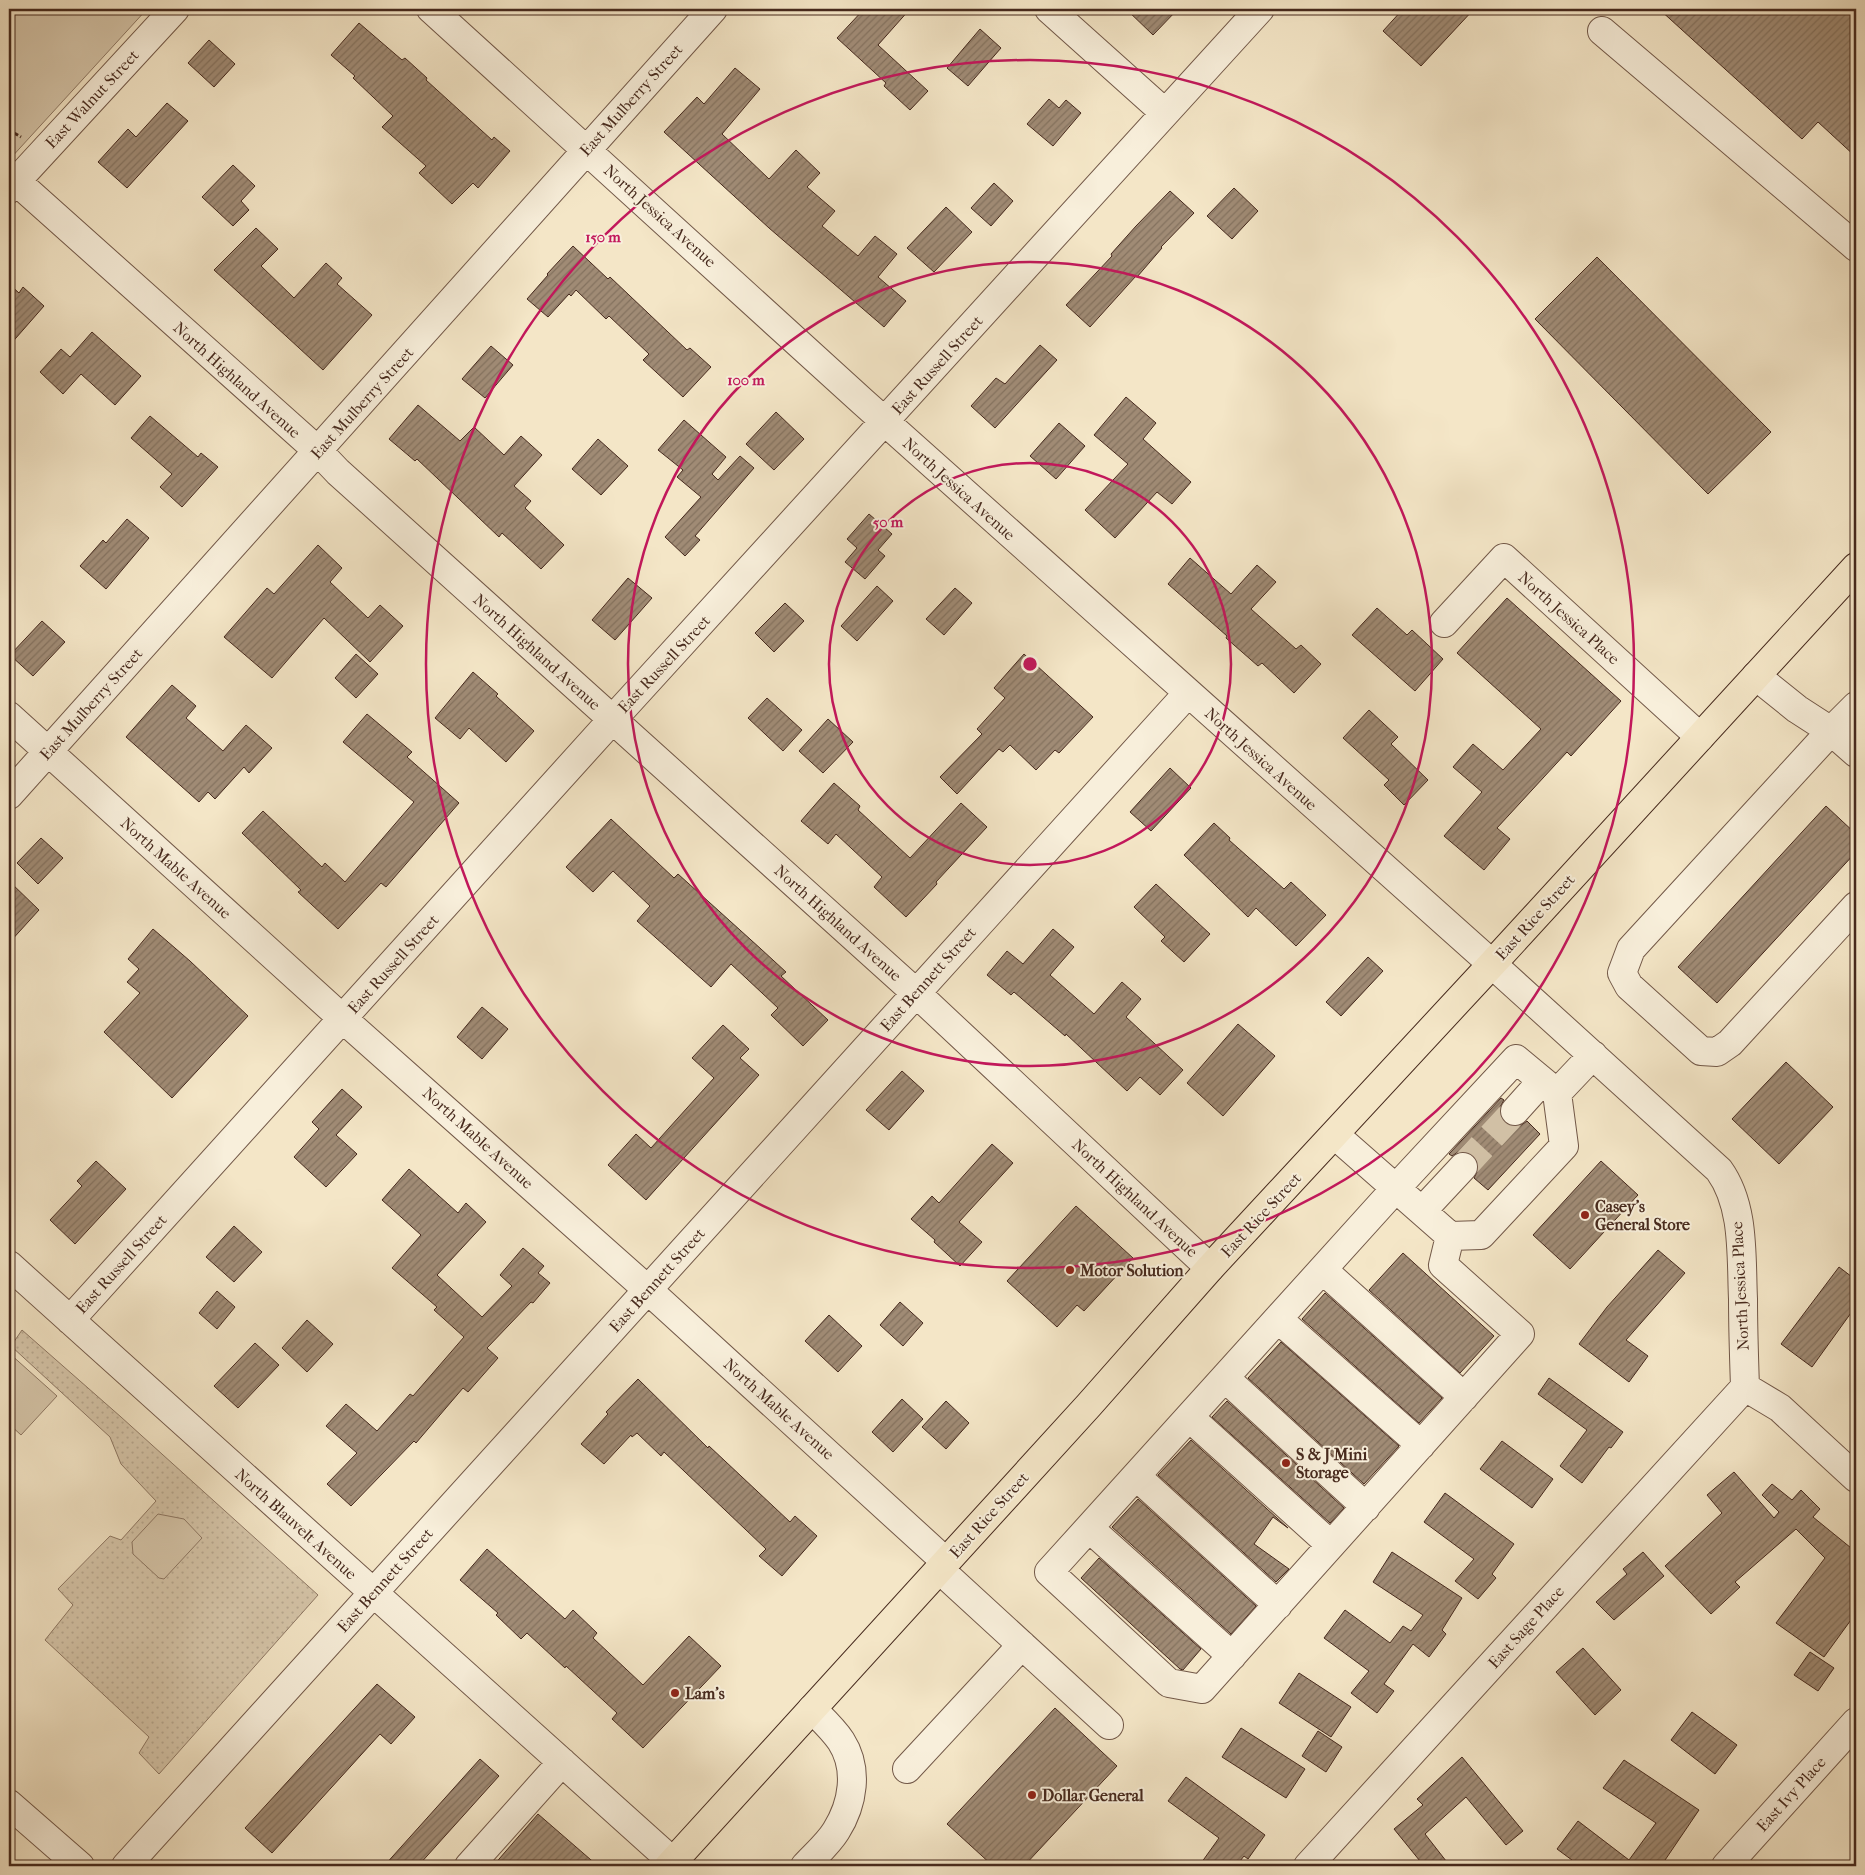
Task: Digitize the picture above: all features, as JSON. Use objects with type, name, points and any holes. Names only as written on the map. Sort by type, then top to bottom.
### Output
[{"type":"main road","name":"East Rice Street","points":[[679,1862],[812,1709],[1089,1405],[1210,1268],[1335,1135],[1856,567]]},
{"type":"street","name":"East Walnut Street","points":[[12,185],[175,9]]},
{"type":"street","name":"North Jessica Avenue","points":[[430,9],[885,422],[1492,964]]},
{"type":"street","name":"East Mulberry Street","points":[[9,795],[714,9]]},
{"type":"street","points":[[1050,9],[1165,113]]},
{"type":"street","name":"East Russell Street","points":[[70,1320],[344,1019],[612,720],[1260,9]]},
{"type":"street","points":[[1602,31],[1856,247]]},
{"type":"street","name":"North Highland Avenue","points":[[12,185],[318,451],[338,472],[916,994],[1210,1268]]},
{"type":"street","name":"North Jessica Place","points":[[1444,623],[1504,558],[1700,737]]},
{"type":"street","points":[[1756,676],[1830,731],[1856,753]]},
{"type":"street","name":"East Bennett Street","points":[[126,1866],[1188,693]]},
{"type":"street","points":[[1855,707],[1830,731],[1631,949],[1622,973],[1628,986],[1701,1051],[1717,1052],[1730,1043],[1856,906]]},
{"type":"street","name":"North Mable Avenue","points":[[9,716],[344,1019],[648,1290],[943,1566],[1022,1645],[1109,1724]]},
{"type":"street","name":"North Jessica Place","points":[[1492,964],[1706,1156],[1729,1184],[1736,1208],[1741,1248],[1745,1387]]},
{"type":"street","points":[[1515,1111],[1593,1055]]},
{"type":"street","points":[[1335,1135],[1396,1188],[1450,1236],[1481,1235],[1564,1146],[1550,1087],[1516,1059],[1396,1188],[1049,1572],[1169,1683],[1202,1689],[1520,1334],[1443,1266],[1450,1236]]},
{"type":"street","points":[[1422,1211],[1462,1166]]},
{"type":"street","name":"North Blauvelt Avenue","points":[[9,1265],[562,1762],[679,1862]]},
{"type":"street","points":[[1323,1270],[1464,1397]]},
{"type":"street","points":[[1278,1319],[1421,1445]]},
{"type":"street","points":[[1225,1378],[1366,1507]]},
{"type":"street","points":[[1745,1387],[1780,1408],[1856,1478]]},
{"type":"street","name":"East Sage Place","points":[[1308,1866],[1745,1387]]},
{"type":"street","points":[[1189,1417],[1331,1545]]},
{"type":"street","points":[[1136,1476],[1278,1605]]},
{"type":"street","points":[[1089,1528],[1232,1656]]},
{"type":"street","points":[[907,1769],[1022,1645]]},
{"type":"street","points":[[805,1866],[835,1833],[848,1809],[852,1789],[852,1773],[841,1741],[812,1709]]},
{"type":"street","name":"East Ivy Place","points":[[1726,1866],[1856,1722]]},
{"type":"street","points":[[468,1866],[562,1762]]},
{"type":"street","points":[[9,1804],[80,1866]]},
{"type":"shaded area","points":[[9,9],[147,9],[9,160]]},
{"type":"shaded area","points":[[22,1330],[318,1595],[159,1774],[139,1753],[149,1737],[45,1640],[73,1605],[58,1589],[110,1536],[121,1540],[156,1501],[121,1464],[110,1437],[11,1346]]},
{"type":"shaded area","points":[[9,1353],[57,1396],[21,1435],[9,1424]]},
{"type":"shaded area","points":[[158,1514],[184,1519],[202,1538],[164,1579],[159,1578],[133,1554],[132,1542]]},
{"type":"building","points":[[864,9],[910,9],[878,45],[928,91],[910,110],[884,86],[886,83],[837,38]]},
{"type":"building","points":[[1126,9],[1178,9],[1153,35]]},
{"type":"building","points":[[1403,9],[1474,9],[1421,66],[1383,31]]},
{"type":"building","points":[[1659,9],[1856,9],[1856,157],[1818,122],[1802,139]]},
{"type":"building","points":[[359,23],[402,60],[405,58],[427,78],[426,80],[492,140],[494,137],[510,151],[478,188],[473,183],[452,204],[419,173],[426,166],[382,127],[393,116],[353,78],[355,76],[331,55]]},
{"type":"building","points":[[980,29],[1001,48],[968,86],[947,68]]},
{"type":"building","points":[[209,40],[235,64],[214,87],[188,63]]},
{"type":"building","points":[[735,68],[760,89],[722,134],[769,179],[796,150],[820,173],[807,187],[835,211],[822,226],[858,256],[875,236],[897,254],[878,277],[906,301],[884,327],[769,228],[664,132],[697,97],[704,104]]},
{"type":"building","points":[[1049,99],[1059,108],[1066,100],[1081,113],[1053,146],[1027,124]]},
{"type":"building","points":[[167,103],[188,121],[127,188],[98,162],[128,129],[136,137]]},
{"type":"building","points":[[233,165],[255,186],[241,201],[249,210],[233,226],[202,197]]},
{"type":"building","points":[[994,183],[1013,201],[991,226],[971,208]]},
{"type":"building","points":[[1234,188],[1258,211],[1232,239],[1207,216]]},
{"type":"building","points":[[1170,191],[1194,213],[1090,327],[1066,305],[1112,256],[1111,254],[1136,226]]},
{"type":"building","points":[[946,207],[972,232],[934,272],[907,248]]},
{"type":"building","points":[[256,228],[278,249],[261,266],[294,298],[326,263],[342,278],[337,284],[372,315],[323,370],[214,270]]},
{"type":"building","points":[[573,246],[608,279],[610,277],[687,350],[690,348],[711,367],[683,397],[643,360],[649,354],[609,316],[606,319],[576,290],[571,296],[569,294],[548,317],[527,299]]},
{"type":"building","points":[[1597,257],[1771,432],[1708,494],[1535,319]]},
{"type":"building","points":[[9,284],[19,293],[23,287],[44,306],[9,346]]},
{"type":"building","points":[[92,332],[141,376],[115,405],[81,374],[63,394],[40,372],[61,349],[70,357]]},
{"type":"building","points":[[1040,345],[1057,360],[995,428],[971,406],[996,378],[1005,384]]},
{"type":"building","points":[[491,346],[513,365],[485,398],[462,379]]},
{"type":"building","points":[[1126,397],[1156,423],[1143,439],[1191,482],[1172,504],[1157,492],[1115,538],[1085,510],[1128,464],[1094,435]]},
{"type":"building","points":[[418,405],[460,441],[474,427],[504,455],[521,436],[542,455],[514,486],[531,501],[525,508],[564,545],[541,569],[502,533],[499,537],[417,459],[415,461],[389,439]]},
{"type":"building","points":[[776,412],[804,439],[774,470],[746,444]]},
{"type":"building","points":[[150,416],[198,457],[201,453],[218,467],[182,507],[160,487],[172,474],[131,438]]},
{"type":"building","points":[[684,420],[726,457],[712,474],[718,480],[740,456],[754,468],[695,536],[700,540],[685,556],[665,537],[701,497],[677,477],[683,470],[658,450]]},
{"type":"building","points":[[1059,423],[1085,446],[1056,479],[1030,456]]},
{"type":"building","points":[[598,439],[628,466],[601,495],[572,469]]},
{"type":"building","points":[[869,514],[892,534],[878,550],[885,556],[865,579],[845,562],[857,548],[847,539]]},
{"type":"building","points":[[127,519],[149,538],[106,589],[80,566],[103,540],[106,543]]},
{"type":"building","points":[[318,545],[342,568],[330,582],[368,618],[380,605],[403,626],[370,662],[324,618],[272,678],[224,637],[267,588],[274,594]]},
{"type":"building","points":[[1190,558],[1231,594],[1257,565],[1276,582],[1251,609],[1296,649],[1301,645],[1321,664],[1294,693],[1262,663],[1258,666],[1168,584]]},
{"type":"building","points":[[628,578],[652,598],[615,640],[592,620]]},
{"type":"building","points":[[877,586],[893,601],[857,641],[841,626]]},
{"type":"building","points":[[955,588],[972,603],[944,635],[926,619]]},
{"type":"building","points":[[1507,598],[1621,701],[1571,756],[1567,752],[1497,828],[1510,839],[1484,870],[1444,836],[1482,792],[1453,767],[1473,744],[1503,770],[1541,729],[1457,653]]},
{"type":"building","points":[[785,603],[804,621],[774,652],[755,633]]},
{"type":"building","points":[[1377,608],[1407,635],[1412,630],[1443,659],[1415,691],[1352,635]]},
{"type":"building","points":[[42,621],[65,642],[33,676],[10,655]]},
{"type":"building","points":[[356,654],[378,674],[356,698],[335,678]]},
{"type":"building","points":[[1024,654],[1093,717],[1059,753],[1055,750],[1036,770],[1010,745],[1003,752],[999,749],[957,794],[940,777],[982,734],[977,729],[1005,698],[994,688]]},
{"type":"building","points":[[473,672],[498,694],[496,696],[534,731],[506,762],[469,728],[460,739],[435,718]]},
{"type":"building","points":[[172,685],[196,706],[186,718],[223,751],[246,725],[272,748],[249,773],[244,767],[215,799],[208,792],[199,802],[126,737]]},
{"type":"building","points":[[767,698],[802,730],[783,751],[748,718]]},
{"type":"building","points":[[1369,710],[1398,737],[1391,744],[1428,780],[1404,805],[1384,785],[1389,780],[1343,738]]},
{"type":"building","points":[[367,714],[412,752],[407,757],[459,803],[386,887],[381,883],[338,929],[298,892],[301,890],[242,833],[263,811],[322,867],[325,863],[345,882],[414,802],[343,742]]},
{"type":"building","points":[[828,719],[853,742],[823,773],[799,751]]},
{"type":"building","points":[[1170,768],[1191,788],[1151,831],[1130,812]]},
{"type":"building","points":[[834,783],[860,806],[858,810],[910,858],[961,803],[987,827],[906,917],[874,887],[882,877],[836,834],[828,844],[801,821]]},
{"type":"building","points":[[1826,806],[1856,834],[1856,852],[1717,1003],[1678,967]]},
{"type":"building","points":[[611,819],[674,878],[678,874],[786,972],[781,976],[828,1020],[803,1046],[771,1015],[778,1008],[731,964],[711,987],[637,921],[650,906],[613,871],[593,892],[566,867]]},
{"type":"building","points":[[1214,823],[1230,838],[1229,840],[1284,889],[1291,882],[1326,915],[1296,946],[1256,908],[1248,917],[1184,855]]},
{"type":"building","points":[[41,838],[63,858],[38,884],[17,863]]},
{"type":"building","points":[[9,881],[39,910],[9,943]]},
{"type":"building","points":[[1156,884],[1210,934],[1184,962],[1161,941],[1165,937],[1134,907]]},
{"type":"building","points":[[153,929],[248,1016],[172,1098],[104,1032],[140,993],[127,982],[139,969],[128,959]]},
{"type":"building","points":[[1053,929],[1074,947],[1050,975],[1094,1014],[1122,982],[1141,999],[1126,1017],[1183,1070],[1160,1095],[1140,1077],[1127,1091],[1066,1034],[1065,1036],[1014,992],[1011,995],[987,975],[1007,951],[1023,964]]},
{"type":"building","points":[[1368,957],[1383,971],[1341,1016],[1326,1002]]},
{"type":"building","points":[[482,1007],[508,1029],[482,1059],[457,1037]]},
{"type":"building","points":[[1238,1024],[1275,1056],[1223,1116],[1187,1083]]},
{"type":"building","points":[[723,1025],[749,1049],[740,1058],[759,1075],[646,1200],[608,1165],[636,1134],[651,1148],[714,1078],[692,1058]]},
{"type":"building","points":[[1786,1062],[1833,1107],[1779,1164],[1732,1119]]},
{"type":"building","points":[[902,1071],[924,1091],[889,1130],[866,1110]]},
{"type":"building","points":[[342,1089],[362,1107],[336,1135],[357,1154],[326,1187],[294,1157],[319,1129],[312,1122]]},
{"type":"building","points":[[1501,1098],[1504,1100],[1500,1107],[1500,1115],[1504,1122],[1512,1126],[1520,1126],[1527,1121],[1540,1134],[1488,1190],[1474,1178],[1478,1170],[1478,1163],[1474,1156],[1466,1152],[1458,1152],[1452,1156],[1449,1154]]},
{"type":"building","points":[[992,1144],[1013,1163],[959,1222],[982,1242],[960,1266],[911,1219],[932,1196],[939,1203]]},
{"type":"building","points":[[96,1161],[126,1189],[75,1244],[50,1220],[82,1186],[77,1181]]},
{"type":"building","name":"Casey's General Store","points":[[1601,1161],[1638,1195],[1570,1269],[1533,1235]]},
{"type":"building","points":[[409,1169],[458,1213],[466,1203],[486,1222],[437,1275],[482,1317],[512,1286],[500,1275],[523,1248],[544,1266],[538,1273],[550,1283],[533,1303],[531,1302],[487,1348],[498,1358],[468,1392],[463,1388],[416,1443],[414,1441],[351,1506],[327,1484],[357,1453],[326,1426],[346,1404],[377,1431],[410,1394],[413,1396],[464,1337],[434,1310],[437,1307],[392,1268],[421,1235],[382,1200]]},
{"type":"building","name":"Motor Solution","points":[[1076,1206],[1133,1258],[1084,1311],[1077,1305],[1057,1327],[1007,1281]]},
{"type":"building","points":[[234,1226],[262,1252],[234,1282],[206,1257]]},
{"type":"building","points":[[1658,1250],[1685,1273],[1626,1340],[1648,1356],[1629,1382],[1579,1344],[1607,1307]]},
{"type":"building","points":[[1403,1253],[1494,1336],[1460,1373],[1369,1290]]},
{"type":"building","points":[[1839,1267],[1856,1280],[1856,1306],[1812,1367],[1781,1344]]},
{"type":"building","points":[[217,1291],[235,1307],[217,1329],[199,1313]]},
{"type":"building","points":[[1325,1293],[1442,1398],[1419,1423],[1302,1319]]},
{"type":"building","points":[[900,1302],[923,1323],[903,1346],[880,1325]]},
{"type":"building","points":[[829,1315],[862,1346],[838,1372],[805,1341]]},
{"type":"building","points":[[307,1320],[333,1344],[307,1372],[282,1348]]},
{"type":"building","points":[[1281,1342],[1399,1446],[1364,1484],[1248,1378]]},
{"type":"building","points":[[255,1343],[279,1365],[238,1408],[214,1386]]},
{"type":"building","points":[[1549,1378],[1623,1432],[1611,1448],[1609,1447],[1582,1483],[1560,1466],[1587,1430],[1538,1394]]},
{"type":"building","points":[[638,1379],[708,1448],[709,1446],[790,1522],[795,1516],[817,1536],[782,1576],[759,1556],[766,1549],[664,1452],[661,1456],[637,1433],[632,1437],[631,1435],[604,1464],[581,1444],[608,1414],[606,1412]]},
{"type":"building","points":[[902,1399],[923,1419],[893,1452],[872,1432]]},
{"type":"building","points":[[946,1401],[969,1423],[946,1449],[922,1427]]},
{"type":"building","points":[[1227,1401],[1344,1508],[1330,1523],[1212,1417]]},
{"type":"building","points":[[1191,1440],[1288,1528],[1273,1517],[1254,1544],[1289,1569],[1276,1582],[1158,1475]]},
{"type":"building","points":[[1502,1441],[1553,1479],[1532,1508],[1480,1469]]},
{"type":"building","points":[[1734,1472],[1774,1518],[1779,1512],[1762,1495],[1772,1484],[1792,1500],[1801,1490],[1820,1509],[1813,1517],[1856,1552],[1856,1613],[1824,1657],[1776,1623],[1825,1558],[1796,1529],[1735,1582],[1740,1587],[1711,1614],[1665,1566],[1722,1513],[1707,1495]]},
{"type":"building","points":[[1445,1493],[1514,1544],[1492,1574],[1496,1578],[1478,1599],[1455,1581],[1474,1559],[1424,1522]]},
{"type":"building","points":[[1138,1499],[1256,1606],[1231,1634],[1112,1527]]},
{"type":"building","points":[[487,1549],[565,1619],[573,1610],[597,1633],[593,1638],[643,1685],[689,1636],[721,1666],[643,1748],[612,1719],[617,1713],[566,1666],[565,1668],[527,1633],[521,1639],[496,1615],[498,1613],[460,1580]]},
{"type":"building","points":[[1392,1552],[1462,1598],[1442,1630],[1446,1634],[1429,1657],[1413,1644],[1384,1684],[1394,1691],[1377,1713],[1351,1693],[1369,1671],[1324,1638],[1345,1610],[1390,1643],[1403,1626],[1411,1631],[1423,1615],[1373,1582]]},
{"type":"building","points":[[1643,1552],[1664,1576],[1614,1620],[1596,1602],[1627,1574],[1623,1569]]},
{"type":"building","points":[[1099,1558],[1201,1649],[1183,1670],[1081,1578]]},
{"type":"building","points":[[1583,1648],[1621,1690],[1595,1715],[1556,1672]]},
{"type":"building","points":[[1810,1652],[1834,1668],[1818,1691],[1794,1675]]},
{"type":"building","points":[[1299,1673],[1351,1707],[1331,1737],[1279,1703]]},
{"type":"building","points":[[377,1684],[415,1717],[391,1744],[380,1734],[272,1853],[245,1828]]},
{"type":"building","name":"Dollar General","points":[[1055,1708],[1117,1766],[1024,1866],[993,1866],[947,1824]]},
{"type":"building","points":[[1692,1712],[1737,1745],[1715,1774],[1671,1740]]},
{"type":"building","points":[[1241,1728],[1305,1769],[1286,1798],[1222,1757]]},
{"type":"building","points":[[1318,1731],[1342,1747],[1326,1772],[1302,1756]]},
{"type":"building","points":[[1462,1757],[1523,1831],[1506,1845],[1466,1797],[1425,1834],[1450,1866],[1424,1866],[1394,1829],[1423,1805],[1417,1799]]},
{"type":"building","points":[[480,1759],[499,1776],[418,1866],[384,1866]]},
{"type":"building","points":[[1624,1760],[1699,1810],[1661,1866],[1580,1866],[1557,1849],[1578,1821],[1629,1860],[1656,1823],[1603,1788]]},
{"type":"building","points":[[1186,1777],[1265,1835],[1248,1859],[1244,1856],[1236,1866],[1199,1866],[1219,1838],[1168,1801]]},
{"type":"building","points":[[538,1814],[598,1866],[493,1866]]},
{"type":"tunnel","points":[[1463,1167],[1515,1111]]},
{"type":"place","name":"Casey's General Store","points":[[1585,1215]]},
{"type":"place","name":"Motor Solution","points":[[1070,1270]]},
{"type":"place","name":"S & J Mini Storage","points":[[1286,1463]]},
{"type":"place","name":"Lam's","points":[[675,1693]]},
{"type":"place","name":"Dollar General","points":[[1032,1795]]}]
